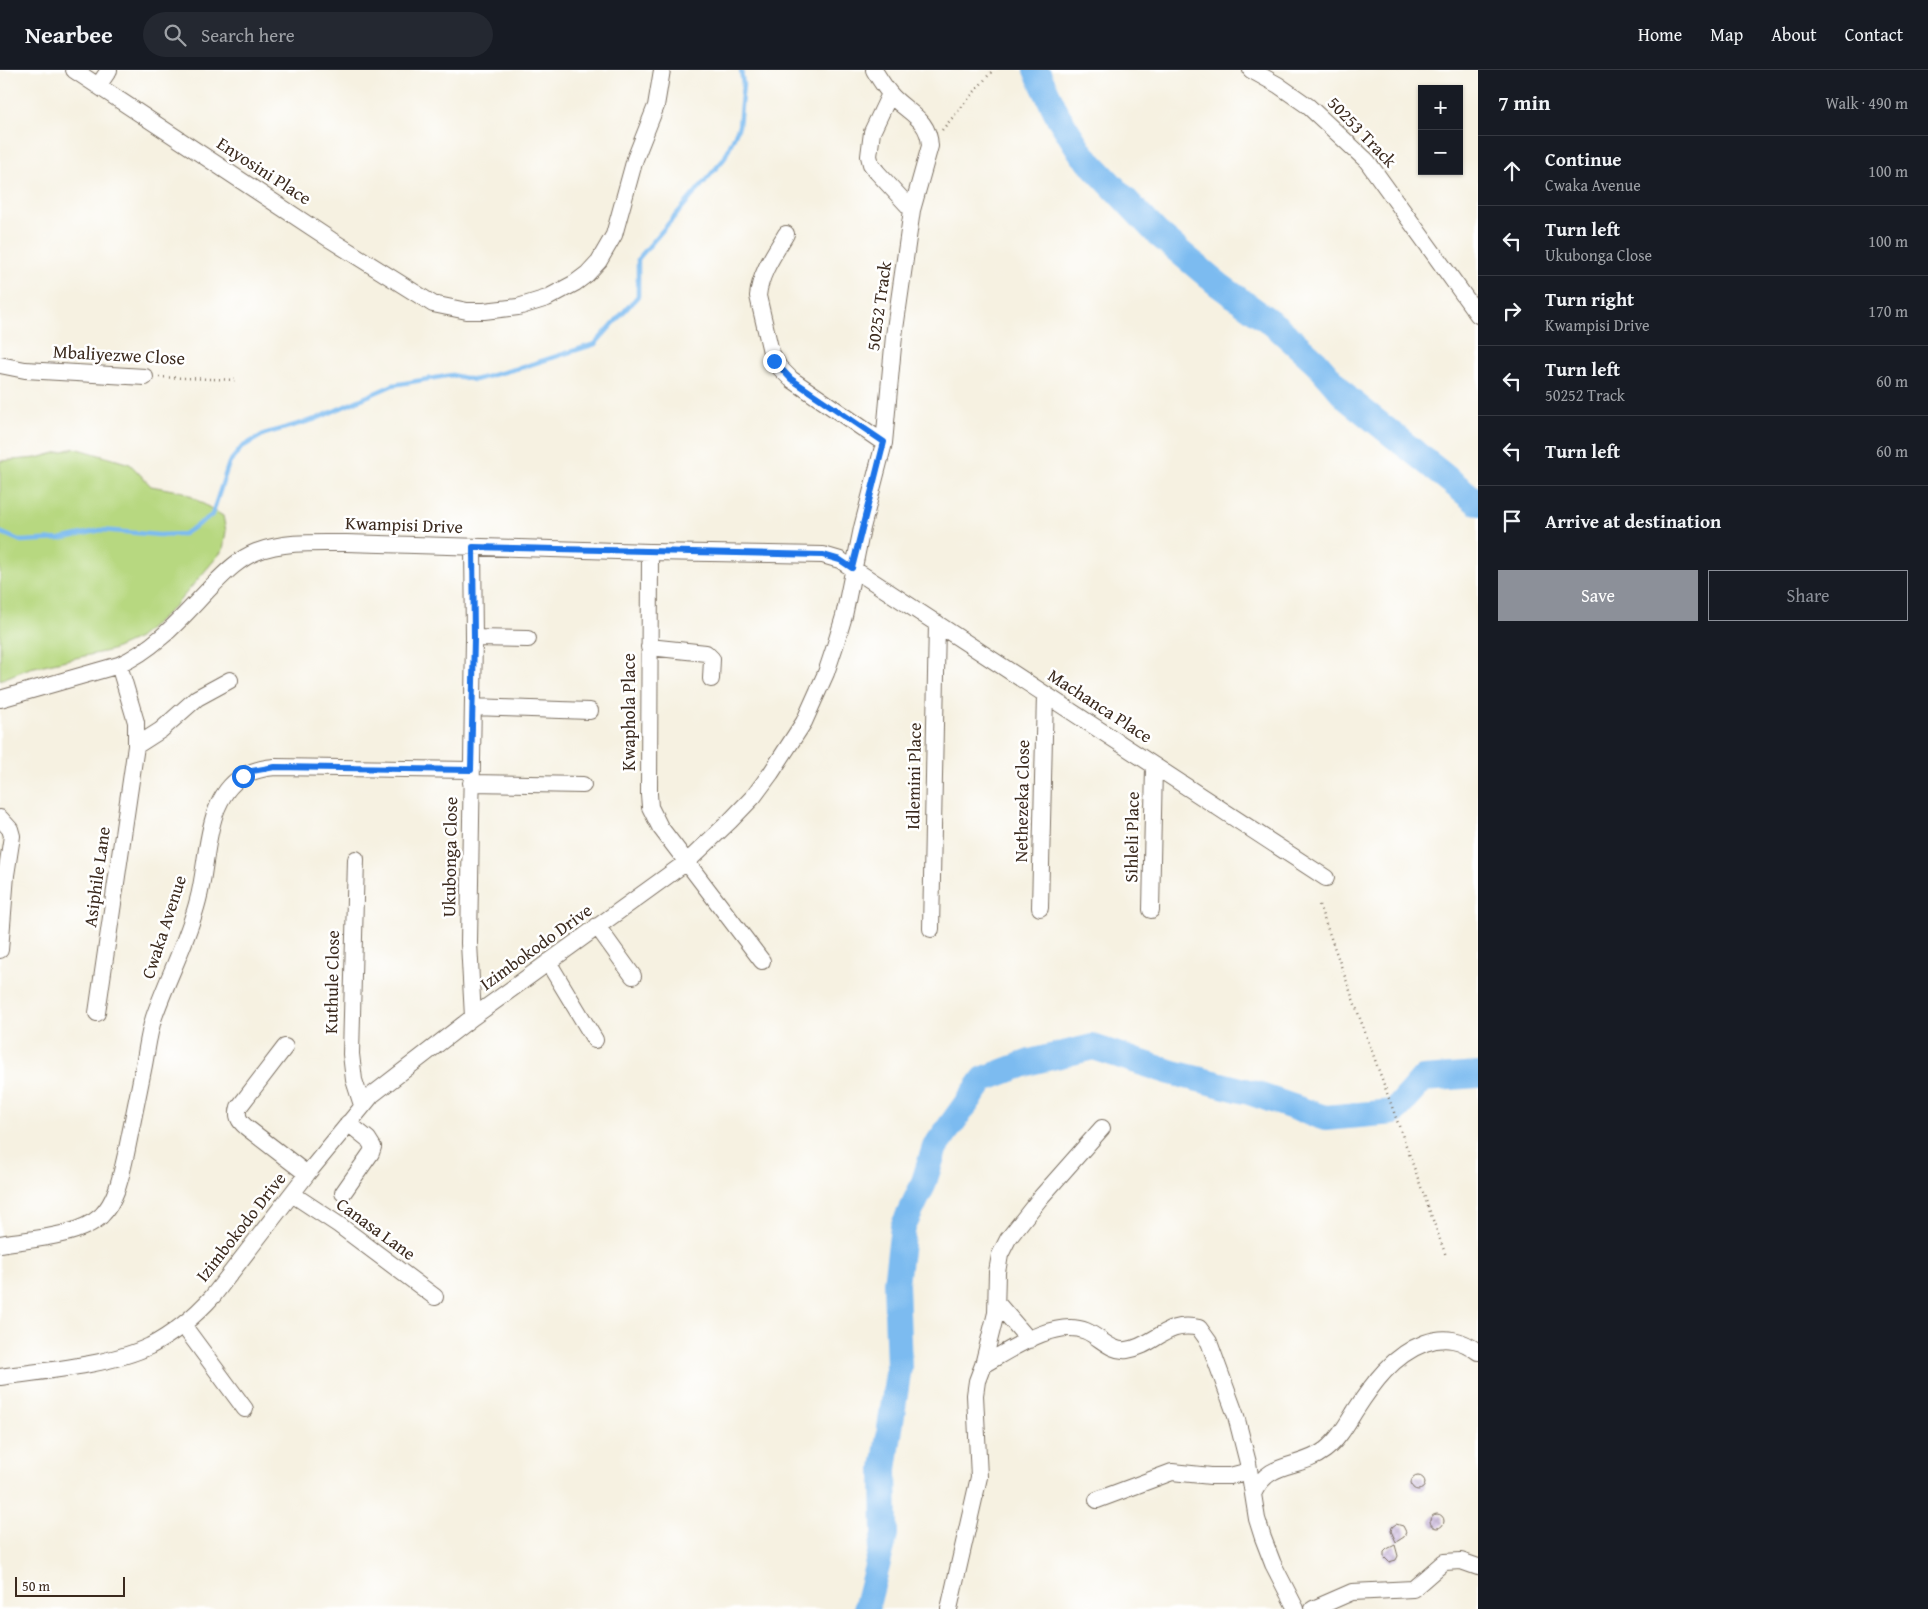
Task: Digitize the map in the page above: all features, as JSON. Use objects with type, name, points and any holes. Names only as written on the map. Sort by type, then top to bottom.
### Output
[{"type":"street","name":"Enyosini Place","points":[[74,70],[331,240],[433,304],[476,311],[518,307],[547,298],[587,274],[599,262],[614,235],[634,158],[656,106],[662,70]]},
{"type":"street","points":[[98,86],[109,70]]},
{"type":"street","points":[[874,70],[890,94],[922,123],[930,136],[930,146]]},
{"type":"street","name":"50253 Track","points":[[1251,70],[1278,85],[1308,106],[1367,161],[1478,315]]},
{"type":"street","points":[[890,94],[872,132],[869,156],[871,164],[877,172],[912,210]]},
{"type":"street","name":"50252 Track","points":[[852,568],[884,442],[894,336],[912,210],[930,146]]},
{"type":"street","points":[[786,234],[769,263],[758,290],[759,305],[774,361],[791,379],[884,442]]},
{"type":"street","name":"Mbaliyezwe Close","points":[[0,365],[25,370],[145,377]]},
{"type":"street","name":"Kwampisi Drive","points":[[0,699],[118,665],[134,658],[158,641],[228,571],[246,556],[272,547],[309,543],[823,555],[840,560],[852,568]]},
{"type":"street","name":"Ukubonga Close","points":[[473,547],[474,638],[469,943],[473,1016]]},
{"type":"street","name":"Kwaphola Place","points":[[650,552],[650,807],[660,827],[688,861],[762,961]]},
{"type":"street","name":"Machanca Place","points":[[852,568],[1326,878]]},
{"type":"street","name":"Izimbokodo Drive","points":[[0,1377],[91,1363],[126,1354],[149,1346],[183,1325],[214,1296],[362,1105],[395,1076],[473,1016],[688,861],[730,822],[772,773],[804,722],[820,688],[836,646],[844,616],[852,568]]},
{"type":"street","name":"Idlemini Place","points":[[931,929],[937,622]]},
{"type":"street","points":[[474,638],[528,639]]},
{"type":"street","points":[[649,646],[706,653],[712,659],[711,679]]},
{"type":"street","name":"Asiphile Lane","points":[[97,1013],[136,746],[136,722],[118,665]]},
{"type":"street","points":[[136,746],[161,730],[197,698],[230,680]]},
{"type":"street","name":"Nethezeka Close","points":[[1040,908],[1045,694]]},
{"type":"street","points":[[473,707],[590,711]]},
{"type":"street","name":"Sihleli Place","points":[[1151,910],[1154,766]]},
{"type":"street","name":"Cwaka Avenue","points":[[0,1244],[81,1228],[92,1223],[102,1215],[113,1197],[122,1170],[154,1019],[198,900],[217,807],[234,782],[252,771],[275,767],[471,776],[583,785]]},
{"type":"street","points":[[0,818],[10,829],[12,836],[6,875],[0,950]]},
{"type":"street","name":"Kuthule Close","points":[[356,859],[351,1054],[354,1080],[362,1105]]},
{"type":"street","points":[[597,926],[633,976]]},
{"type":"street","points":[[548,962],[595,1040]]},
{"type":"street","points":[[284,1046],[239,1107],[238,1115],[239,1120],[246,1127],[307,1174]]},
{"type":"street","points":[[342,1193],[371,1153],[372,1147],[368,1138],[348,1123]]},
{"type":"street","points":[[949,1609],[979,1477],[980,1457],[975,1395],[997,1303],[997,1272],[1000,1254],[1008,1239],[1041,1197],[1102,1128]]},
{"type":"street","name":"Canasa Lane","points":[[292,1194],[339,1225],[435,1297]]},
{"type":"street","points":[[997,1303],[1029,1340]]},
{"type":"street","points":[[183,1325],[245,1409]]},
{"type":"street","points":[[983,1365],[1029,1340],[1054,1330],[1077,1328],[1088,1332],[1112,1347],[1126,1350],[1145,1344],[1169,1329],[1183,1326],[1198,1328],[1209,1342],[1236,1416],[1263,1538],[1273,1564],[1296,1609]]},
{"type":"street","points":[[1253,1494],[1258,1483],[1271,1472],[1307,1459],[1325,1450],[1394,1360],[1418,1346],[1442,1339],[1460,1341],[1478,1352]]},
{"type":"street","points":[[1097,1500],[1172,1472],[1230,1476],[1249,1471]]},
{"type":"street","points":[[1313,1609],[1352,1592],[1413,1589],[1444,1562],[1461,1561],[1478,1567]]},
{"type":"path","points":[[930,146],[993,70]]},
{"type":"path","name":"Mbaliyezwe Close","points":[[145,377],[237,380]]},
{"type":"path","points":[[1319,905],[1446,1256]]},
{"type":"green space","points":[[75,448],[130,464],[151,486],[184,492],[223,516],[226,531],[223,550],[175,606],[139,638],[112,650],[30,668],[0,680],[0,461],[37,458]]},
{"type":"building","points":[[1415,1476],[1421,1476],[1425,1483],[1421,1490],[1415,1490],[1411,1486],[1411,1480]]},
{"type":"building","points":[[1434,1514],[1440,1514],[1444,1521],[1440,1528],[1434,1528],[1430,1524],[1430,1518]]},
{"type":"building","points":[[1396,1524],[1403,1526],[1406,1532],[1404,1537],[1396,1542],[1391,1531],[1392,1527]]},
{"type":"building","points":[[1395,1545],[1398,1556],[1396,1560],[1389,1562],[1384,1557],[1384,1552]]},
{"type":"waterway","points":[[0,532],[21,541],[60,539],[101,530],[159,535],[184,534],[212,515],[229,463],[242,447],[264,434],[316,419],[393,385],[452,375],[474,380],[523,367],[595,344],[638,296],[638,259],[724,159],[739,126],[743,85],[741,70]]},
{"type":"waterway","points":[[1036,70],[1058,116],[1082,154],[1157,233],[1219,285],[1276,326],[1316,362],[1348,399],[1478,503]]},
{"type":"waterway","points":[[866,1609],[885,1535],[884,1469],[899,1367],[896,1283],[903,1227],[923,1185],[935,1147],[984,1079],[1030,1062],[1093,1047],[1170,1072],[1249,1092],[1325,1118],[1394,1112],[1423,1079],[1478,1075]]},
{"type":"route","points":[[243,776],[252,771],[275,767],[471,770],[474,638],[473,547],[823,555],[840,560],[852,568],[884,442],[791,379],[774,361]]}]
